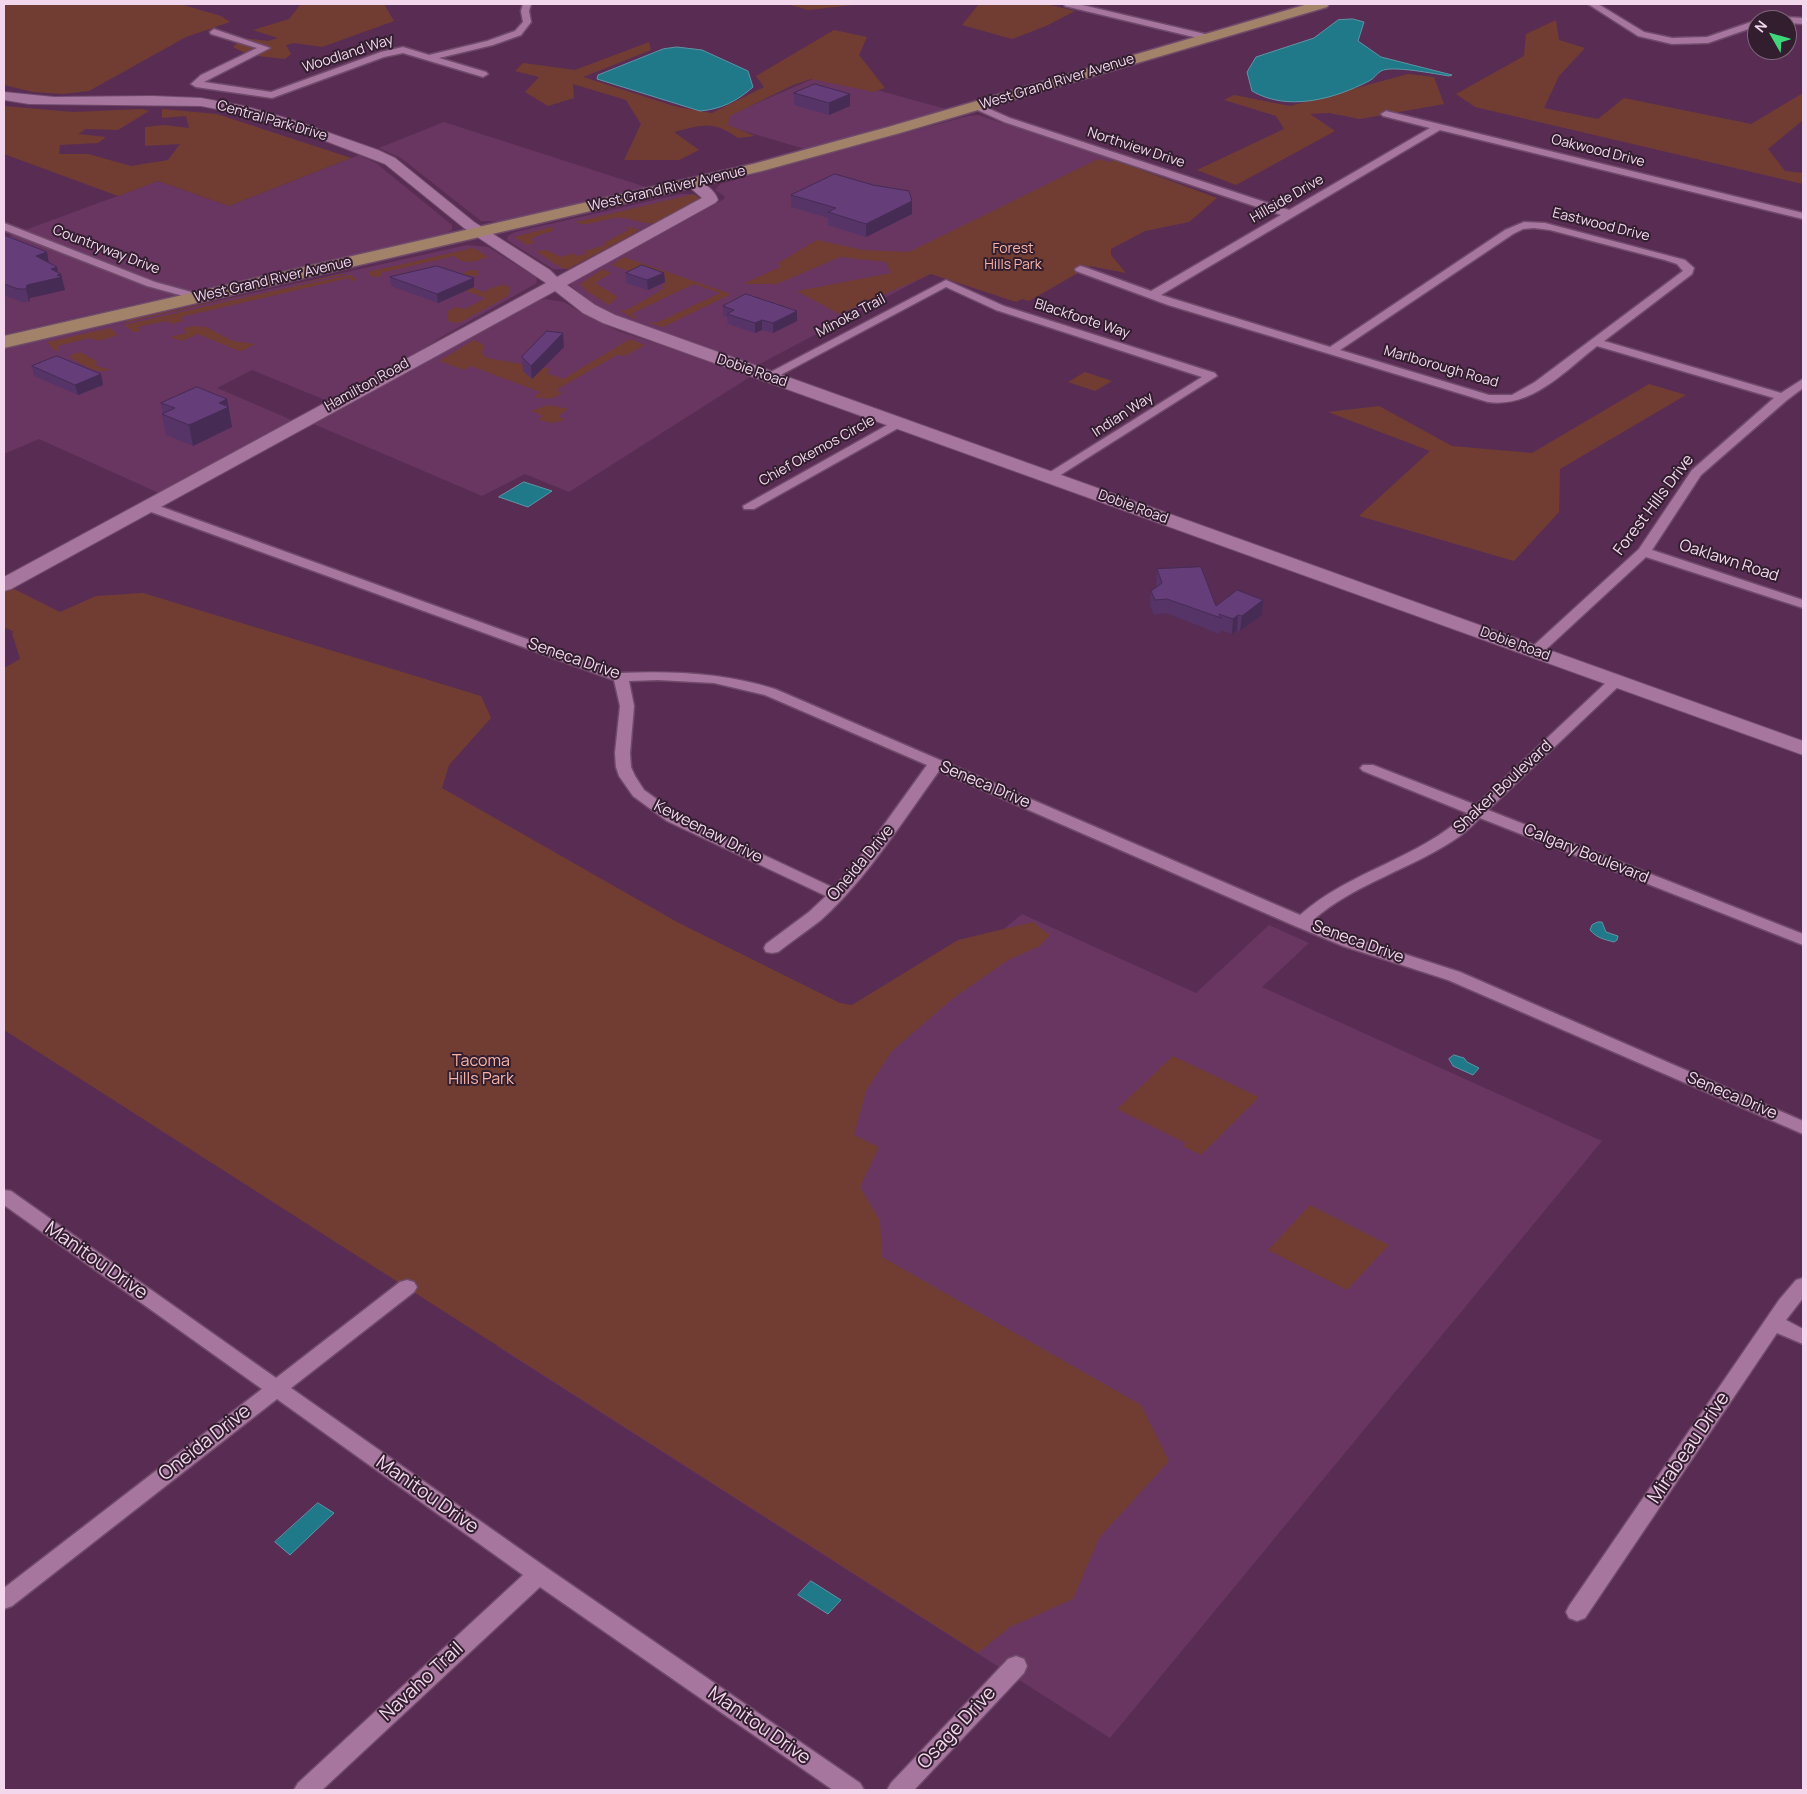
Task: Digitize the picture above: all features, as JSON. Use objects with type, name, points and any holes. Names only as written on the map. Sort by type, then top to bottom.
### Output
[{"type":"main road","name":"West Grand River Avenue","points":[[4,342],[693,184],[867,138],[1322,4]]},
{"type":"street","points":[[429,58],[490,43],[518,33],[527,22],[525,11],[527,4]]},
{"type":"street","points":[[1068,4],[1206,37]]},
{"type":"street","points":[[1592,4],[1606,10],[1641,34],[1672,41],[1708,40],[1747,27]]},
{"type":"street","points":[[214,32],[265,48],[204,77],[196,84],[231,89]]},
{"type":"street","name":"Woodland Way","points":[[231,89],[272,95],[381,55],[403,50],[483,74]]},
{"type":"street","points":[[206,103],[231,89]]},
{"type":"street","name":"Central Park Drive","points":[[4,96],[58,102],[150,100],[206,103],[250,112],[377,155],[390,162],[481,233]]},
{"type":"street","name":"Northview Drive","points":[[976,106],[1007,120],[1289,214]]},
{"type":"street","name":"Oakwood Drive","points":[[1386,114],[1803,216]]},
{"type":"street","name":"Hillside Drive","points":[[1151,296],[1438,127]]},
{"type":"street","name":"Hamilton Road","points":[[4,585],[555,283],[708,202],[710,196],[693,184]]},
{"type":"street","name":"Eastwood Drive","points":[[1331,351],[1509,232],[1521,226],[1534,224],[1669,258],[1681,262],[1688,268],[1688,272],[1595,342]]},
{"type":"street","name":"Countryway Drive","points":[[4,226],[152,284],[198,297]]},
{"type":"street","name":"Dobie Road","points":[[481,233],[544,273],[589,309],[609,319],[1803,748]]},
{"type":"street","name":"Marlborough Road","points":[[1080,269],[1151,296],[1488,398],[1511,400],[1527,393],[1595,342]]},
{"type":"street","name":"Blackfoote Way","points":[[946,283],[1000,308],[1211,376]]},
{"type":"street","name":"Minoka Trail","points":[[769,376],[946,283]]},
{"type":"street","points":[[1595,342],[1783,397]]},
{"type":"street","name":"Indian Way","points":[[1051,477],[1211,376]]},
{"type":"street","name":"Forest Hills Drive","points":[[1536,652],[1644,552],[1696,473],[1783,397],[1803,384]]},
{"type":"street","name":"Chief Okemos Circle","points":[[749,506],[898,423]]},
{"type":"street","name":"Seneca Drive","points":[[148,506],[620,676],[693,675],[749,684],[1301,922],[1349,942],[1454,976],[1803,1128]]},
{"type":"street","name":"Oaklawn Road","points":[[1644,552],[1803,604]]},
{"type":"street","name":"Keweenaw Drive","points":[[620,676],[628,705],[622,756],[632,786],[654,807],[673,818],[836,895]]},
{"type":"street","name":"Shaker Boulevard","points":[[1301,922],[1319,905],[1340,890],[1369,874],[1425,851],[1456,832],[1617,680]]},
{"type":"street","name":"Oneida Drive","points":[[772,948],[815,916],[836,895],[874,850],[936,764]]},
{"type":"street","name":"Calgary Boulevard","points":[[1368,768],[1803,940]]},
{"type":"street","name":"Manitou Drive","points":[[4,1196],[539,1574],[852,1790]]},
{"type":"street","name":"Mirabeau Drive","points":[[1577,1612],[1774,1323],[1803,1285]]},
{"type":"street","name":"Oneida Drive","points":[[4,1600],[407,1287]]},
{"type":"street","points":[[1774,1323],[1803,1337]]},
{"type":"street","name":"Navaho Trail","points":[[306,1790],[539,1574]]},
{"type":"street","name":"Osage Drive","points":[[899,1790],[1016,1666]]},
{"type":"shaded area","points":[[1353,19],[1364,22],[1358,41],[1381,57],[1452,75],[1403,69],[1386,69],[1371,80],[1341,93],[1311,101],[1281,101],[1252,91],[1247,72],[1256,57],[1314,38],[1338,20]]},
{"type":"shaded area","points":[[677,47],[702,50],[748,71],[753,87],[729,104],[700,111],[597,79],[598,75],[663,49]]},
{"type":"shaded area","points":[[822,75],[946,109],[805,149],[713,122]]},
{"type":"shaded area","points":[[978,115],[1114,160],[908,267],[930,274],[754,367],[619,316],[591,302],[570,285],[574,280],[725,198],[715,190],[720,184],[968,116]]},
{"type":"shaded area","points":[[444,122],[649,188],[500,221],[481,221],[401,158],[379,148]]},
{"type":"shaded area","points":[[359,155],[376,163],[452,225],[452,230],[447,233],[4,334],[4,234],[9,236],[158,181],[229,206]]},
{"type":"shaded area","points":[[681,194],[693,194],[700,198],[568,269],[553,269],[507,240],[508,236],[515,232]]},
{"type":"shaded area","points":[[467,245],[488,247],[536,277],[537,283],[443,336],[403,362],[330,402],[252,370],[217,388],[294,421],[161,494],[39,439],[4,454],[4,349]]},
{"type":"shaded area","points":[[545,299],[564,302],[585,315],[618,331],[753,375],[569,492],[525,474],[482,496],[309,422],[537,301]]},
{"type":"shaded area","points":[[524,482],[552,491],[528,507],[499,497]]},
{"type":"shaded area","points":[[1022,914],[1196,993],[1269,925],[1309,943],[1262,987],[1602,1141],[1110,1738],[497,1346]]},
{"type":"shaded area","points":[[1602,922],[1606,932],[1618,936],[1617,940],[1614,942],[1607,940],[1593,933],[1590,930],[1592,925]]},
{"type":"shaded area","points":[[1454,1055],[1464,1058],[1467,1062],[1479,1068],[1473,1075],[1453,1066],[1449,1059]]},
{"type":"shaded area","points":[[318,1503],[334,1513],[290,1555],[275,1542]]},
{"type":"shaded area","points":[[811,1581],[841,1600],[828,1614],[798,1595]]},
{"type":"green space","points":[[4,4],[180,4],[221,16],[230,22],[186,37],[89,91],[63,94],[33,92],[4,85]]},
{"type":"green space","points":[[301,4],[384,4],[394,21],[322,47],[294,43],[286,45],[291,54],[285,59],[249,55],[233,47],[242,38],[268,41],[278,38],[253,30],[289,19]]},
{"type":"green space","points":[[787,4],[861,4],[808,10]]},
{"type":"green space","points":[[979,4],[1046,4],[1075,11],[1046,26],[1012,39],[962,25]]},
{"type":"green space","points":[[1556,20],[1559,40],[1585,48],[1559,76],[1544,108],[1598,119],[1624,98],[1751,124],[1803,93],[1803,120],[1768,149],[1785,171],[1803,173],[1803,184],[1475,107],[1456,94],[1524,56],[1526,34]]},
{"type":"green space","points":[[834,30],[867,37],[859,55],[885,88],[874,92],[811,79],[793,85],[730,116],[728,125],[755,136],[738,138],[714,126],[693,127],[674,132],[699,150],[679,160],[624,160],[641,124],[626,100],[573,84],[574,98],[548,106],[525,92],[539,77],[515,71],[523,63],[575,70],[649,42],[651,50],[583,77],[677,107],[712,113],[764,87],[756,76]]},
{"type":"green space","points":[[1408,74],[1434,77],[1444,104],[1360,119],[1329,113],[1310,114],[1335,131],[1236,185],[1197,170],[1284,129],[1276,116],[1224,100],[1234,95],[1290,106]]},
{"type":"green space","points":[[4,106],[73,112],[142,109],[149,111],[118,130],[86,129],[78,134],[106,137],[98,143],[60,145],[59,154],[88,154],[131,166],[168,160],[180,144],[145,146],[145,127],[164,125],[189,128],[186,116],[162,118],[162,109],[217,114],[351,158],[229,206],[158,181],[118,196],[4,154]]},
{"type":"green space","name":"Forest Hills Park","points":[[1098,159],[1109,162],[1114,160],[1217,198],[1189,222],[1145,231],[1111,249],[1111,255],[1126,273],[1090,266],[1029,301],[1022,299],[1016,302],[931,274],[839,314],[797,291],[891,273],[886,262],[840,257],[777,284],[743,284],[780,267],[778,263],[817,240],[863,250],[909,252]]},
{"type":"green space","points":[[694,194],[700,199],[655,223],[645,223],[625,218],[610,219],[590,224],[575,222]]},
{"type":"green space","points":[[552,227],[554,229],[552,231],[534,237],[532,239],[534,243],[527,245],[514,237]]},
{"type":"green space","points":[[624,228],[637,229],[637,232],[568,269],[556,264],[536,251],[547,250],[561,257],[574,253],[577,256],[586,254],[584,251],[606,245],[604,243],[630,229]]},
{"type":"green space","points":[[473,248],[489,257],[466,262],[454,256],[380,273],[383,276],[372,277],[368,272]]},
{"type":"green space","points":[[624,257],[731,294],[663,327],[646,322],[656,323],[720,293],[694,284],[631,314],[637,317],[634,319],[620,310],[627,310],[665,288],[661,286],[667,283],[611,265]]},
{"type":"green space","points":[[603,269],[611,273],[595,283],[618,297],[609,305],[588,292],[580,284]]},
{"type":"green space","points":[[470,270],[480,271],[476,273],[480,274],[476,276],[471,275],[456,282],[484,292],[504,285],[510,287],[508,296],[459,323],[450,322],[447,319],[448,311],[456,307],[465,309],[486,298],[443,283]]},
{"type":"green space","points":[[341,274],[349,274],[282,287]]},
{"type":"green space","points":[[351,275],[357,280],[352,281],[349,278],[181,317],[183,321],[173,324],[166,321],[138,327],[140,330],[138,332],[134,332],[124,325],[282,289]]},
{"type":"green space","points":[[279,287],[124,323],[129,320]]},
{"type":"green space","points":[[194,326],[206,327],[233,341],[255,344],[239,351],[198,334],[181,341],[170,337],[186,333],[184,328]]},
{"type":"green space","points":[[110,328],[118,335],[99,341],[90,338],[57,346],[59,349],[57,351],[47,342]]},
{"type":"green space","points":[[630,339],[645,345],[625,356],[617,355],[556,390],[562,393],[556,397],[549,398],[534,397],[540,392],[471,366],[464,370],[439,361],[474,340],[484,345],[482,353],[487,358],[551,369],[546,373],[563,379]]},
{"type":"green space","points":[[75,353],[82,353],[98,362],[94,364],[105,369],[111,368],[101,371],[91,369],[72,359],[70,356]]},
{"type":"green space","points":[[1085,372],[1112,381],[1095,391],[1068,382]]},
{"type":"green space","points":[[1649,384],[1686,395],[1560,469],[1559,512],[1514,561],[1359,516],[1430,451],[1328,412],[1379,406],[1452,446],[1532,453]]},
{"type":"green space","points":[[548,405],[568,409],[558,416],[565,420],[552,423],[538,420],[543,416],[531,411]]},
{"type":"green space","name":"Tacoma Hills Park","points":[[10,587],[60,612],[96,596],[143,593],[481,696],[491,718],[449,765],[442,788],[677,922],[840,1003],[852,1005],[958,940],[1033,922],[1050,935],[1040,946],[1008,960],[951,1000],[892,1051],[866,1091],[854,1135],[879,1147],[860,1187],[880,1221],[882,1257],[1141,1405],[1169,1461],[1099,1538],[1073,1599],[1010,1627],[978,1653],[4,1030],[4,668],[20,659],[12,633],[14,632],[4,627],[4,590]]},
{"type":"green space","points":[[1173,1056],[1259,1097],[1201,1155],[1183,1146],[1186,1143],[1117,1109]]},
{"type":"green space","points":[[1310,1205],[1389,1245],[1347,1290],[1268,1250]]},
{"type":"building","points":[[815,84],[850,94],[829,103],[794,93]]},
{"type":"building","points":[[835,174],[873,185],[909,191],[912,201],[866,224],[828,212],[836,208],[791,195]]},
{"type":"building","points":[[4,235],[47,252],[36,256],[57,267],[51,269],[61,274],[57,275],[62,277],[27,285],[26,289],[18,289],[4,284]]},
{"type":"building","points":[[642,265],[664,273],[647,280],[626,273]]},
{"type":"building","points":[[437,266],[474,278],[437,294],[390,277]]},
{"type":"building","points":[[746,294],[797,311],[773,323],[762,320],[755,323],[727,314],[734,310],[723,306]]},
{"type":"building","points":[[547,331],[563,333],[531,366],[522,357]]},
{"type":"building","points":[[57,356],[101,374],[75,385],[32,366]]},
{"type":"building","points":[[197,387],[227,399],[219,403],[229,407],[189,425],[162,414],[175,408],[161,403]]},
{"type":"building","points":[[1201,567],[1216,606],[1237,590],[1263,600],[1242,616],[1238,615],[1233,619],[1219,614],[1221,618],[1167,599],[1155,600],[1151,591],[1162,583],[1157,569]]}]
